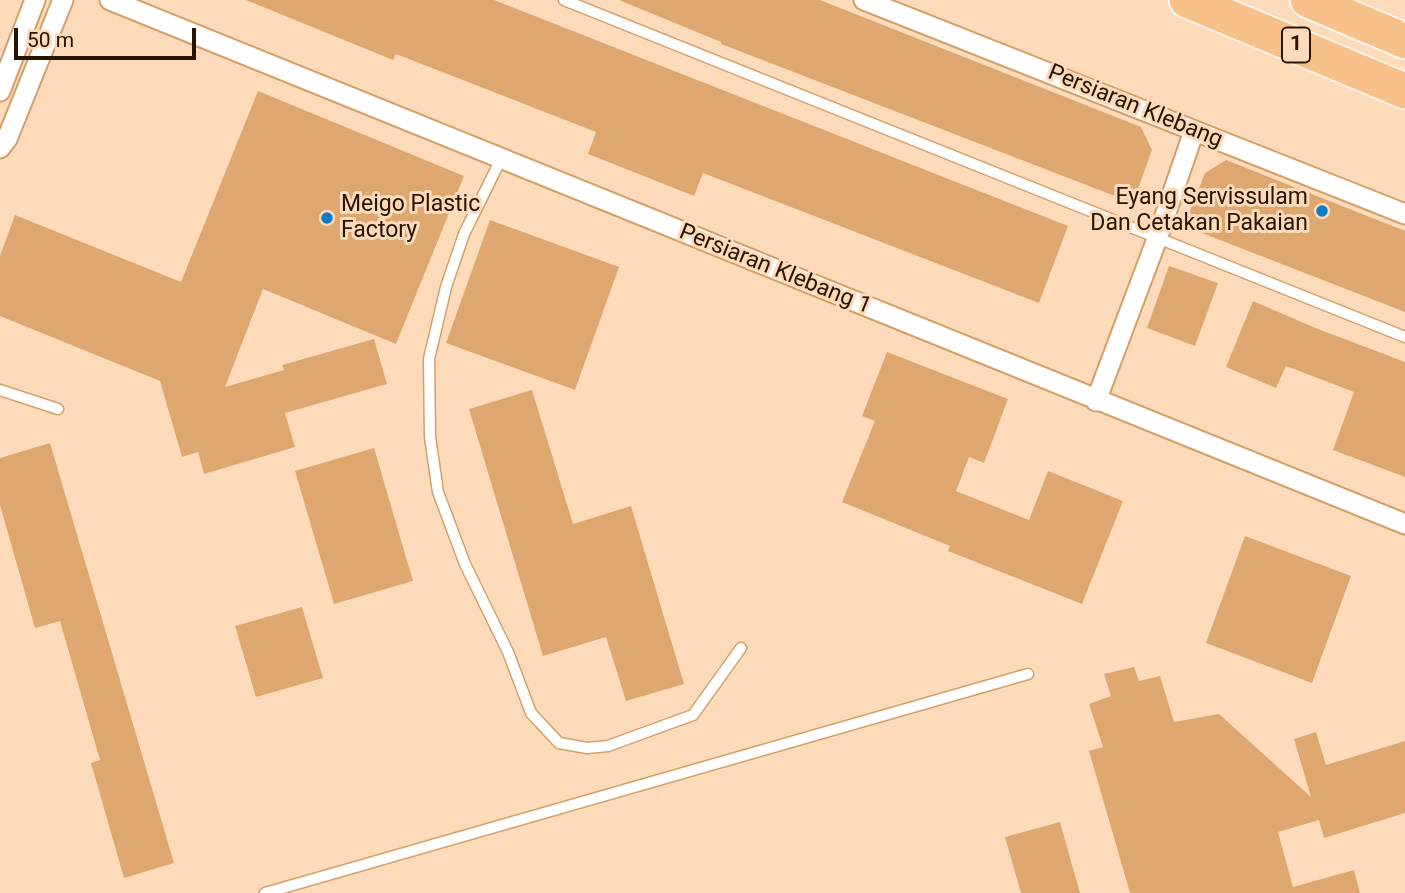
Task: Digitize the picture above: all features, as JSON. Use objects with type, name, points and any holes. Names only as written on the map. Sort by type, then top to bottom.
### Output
[{"type":"highway","name":"1","points":[[1187,0],[1405,91]]},
{"type":"highway","name":"1","points":[[1307,0],[1405,41]]},
{"type":"street","points":[[0,91],[36,0]]},
{"type":"street","points":[[0,148],[7,139],[63,0]]},
{"type":"street","name":"Persiaran Klebang 1","points":[[110,0],[149,7],[501,159],[1405,524]]},
{"type":"street","name":"Persiaran Klebang","points":[[864,0],[1405,214]]},
{"type":"street","points":[[1097,401],[1194,131]]},
{"type":"lane","points":[[564,0],[1405,337]]},
{"type":"lane","points":[[501,159],[464,234],[446,287],[429,359],[430,437],[438,492],[466,564],[508,652],[531,713],[559,743],[587,748],[608,746],[693,715],[741,648]]},
{"type":"lane","points":[[0,390],[58,409]]},
{"type":"lane","points":[[265,893],[1028,674]]},
{"type":"building","points":[[246,0],[494,0],[1068,226],[1039,303],[703,173],[694,196],[588,154],[596,132],[396,54],[393,60]]},
{"type":"building","points":[[619,0],[820,0],[1141,127],[1152,150],[1133,203],[721,44]]},
{"type":"building","points":[[258,91],[464,176],[396,344],[263,289],[225,387],[284,370],[282,365],[374,339],[387,384],[285,413],[295,447],[204,474],[198,452],[182,457],[160,381],[0,316],[0,256],[15,215],[181,282]]},
{"type":"building","points":[[1226,160],[1405,231],[1405,312],[1184,226],[1205,173]]},
{"type":"building","points":[[490,220],[619,267],[575,390],[446,343]]},
{"type":"building","points":[[1169,266],[1218,283],[1195,346],[1147,328]]},
{"type":"building","points":[[1253,301],[1405,362],[1405,477],[1333,450],[1354,392],[1286,366],[1276,388],[1226,367]]},
{"type":"building","points":[[887,352],[1008,399],[984,463],[969,457],[956,491],[1029,520],[1048,471],[1123,501],[1082,604],[948,551],[950,546],[842,502],[875,421],[862,416]]},
{"type":"building","points":[[532,390],[573,524],[631,506],[684,684],[626,701],[606,637],[543,656],[469,409]]},
{"type":"building","points":[[50,443],[174,863],[124,878],[91,763],[100,760],[60,621],[35,628],[0,505],[0,458]]},
{"type":"building","points":[[374,448],[413,581],[334,604],[295,471]]},
{"type":"building","points":[[1245,536],[1351,576],[1312,683],[1206,643]]},
{"type":"building","points":[[302,607],[323,678],[256,697],[235,626]]},
{"type":"building","points":[[1134,667],[1139,681],[1160,676],[1174,722],[1219,714],[1311,797],[1294,739],[1316,732],[1326,765],[1405,741],[1405,813],[1324,838],[1319,820],[1278,832],[1293,887],[1354,870],[1360,893],[1130,893],[1089,751],[1103,747],[1089,704],[1111,696],[1104,674]]},
{"type":"building","points":[[1060,822],[1080,893],[1021,893],[1005,837]]},
{"type":"place","name":"Eyang Servissulam Dan Cetakan Pakaian","points":[[1322,211]]},
{"type":"place","name":"Meigo Plastic Factory","points":[[327,218]]}]
